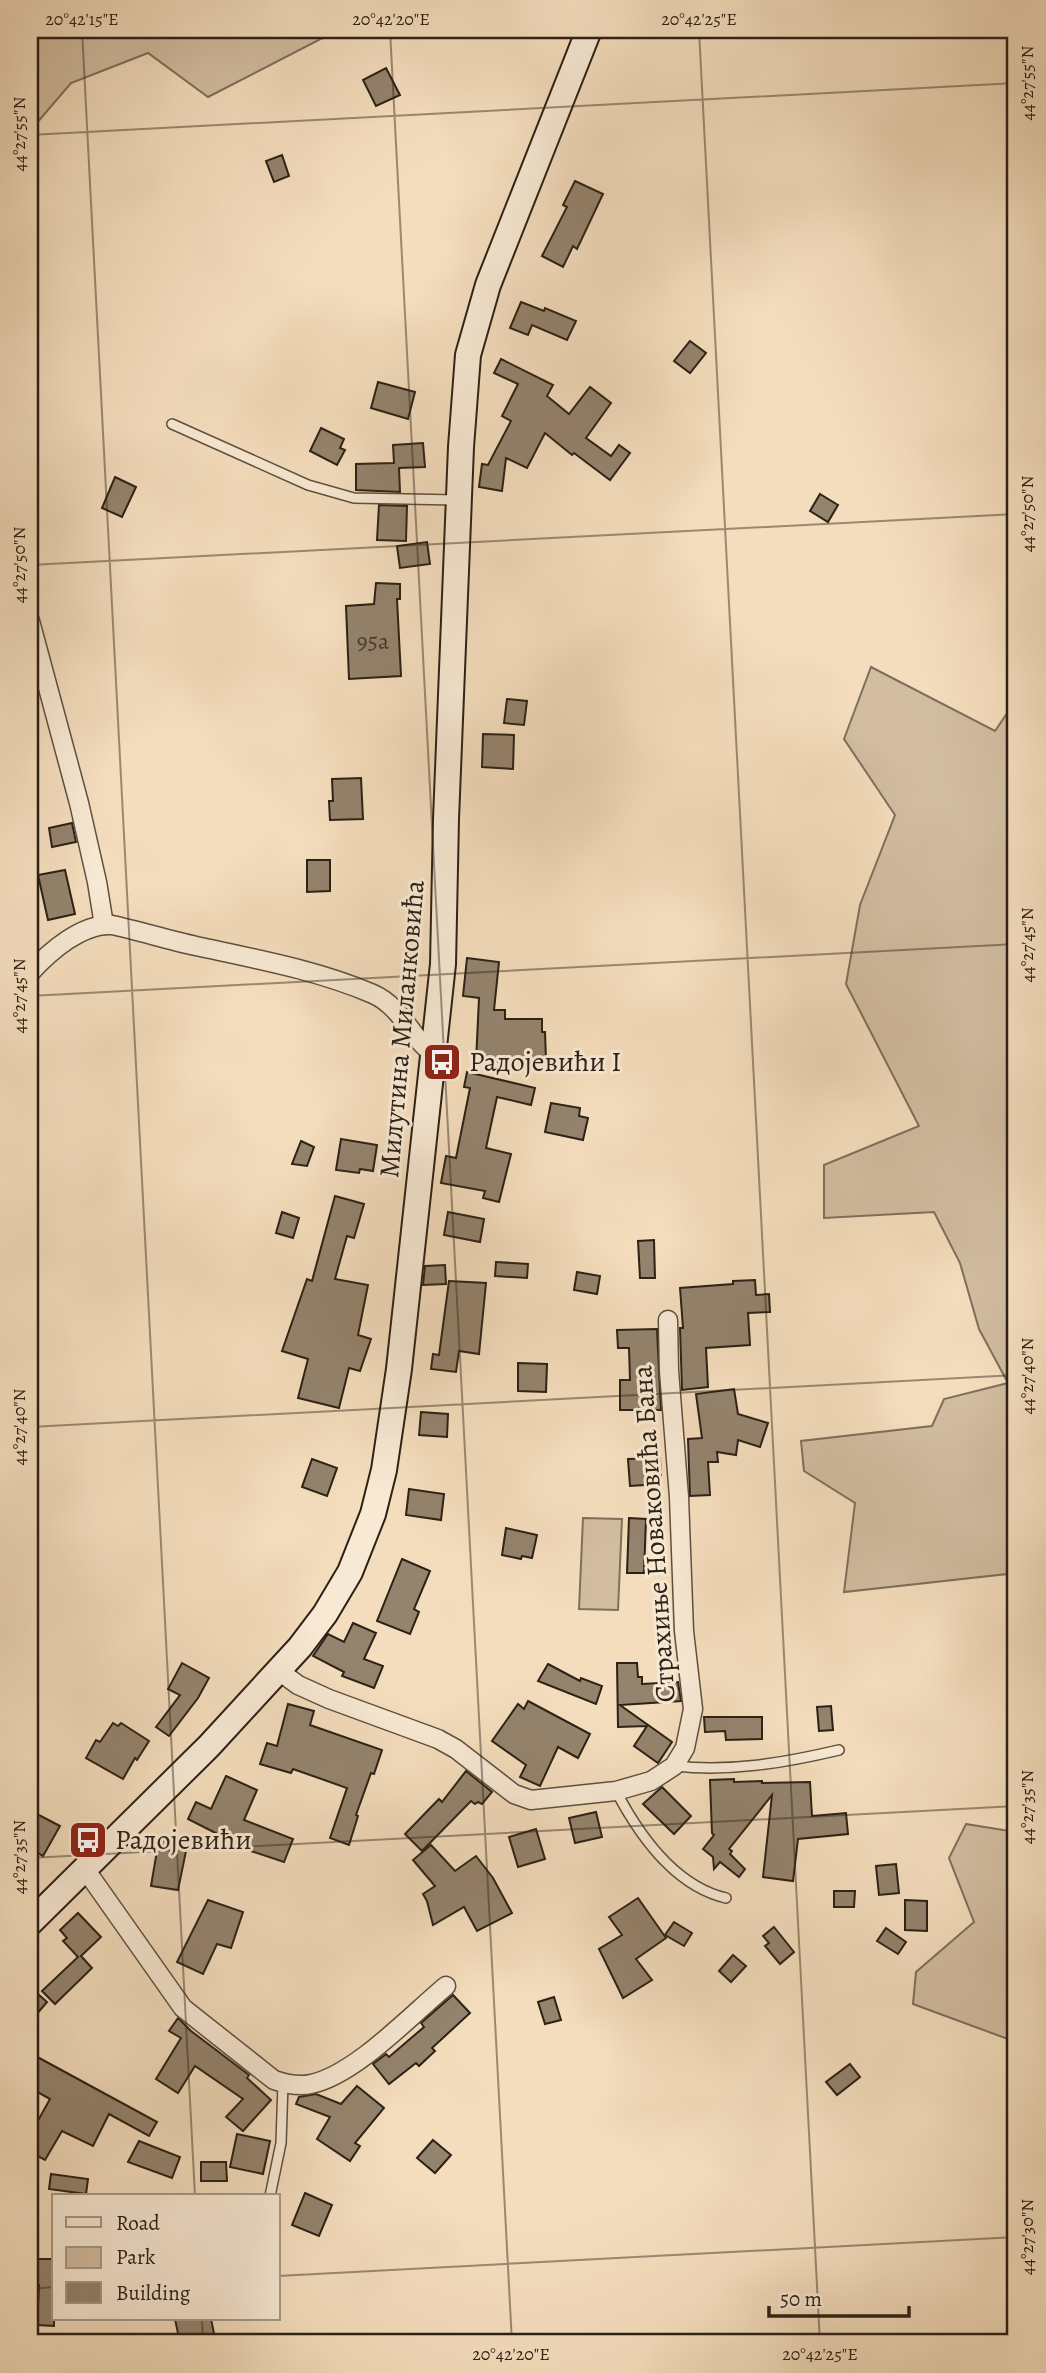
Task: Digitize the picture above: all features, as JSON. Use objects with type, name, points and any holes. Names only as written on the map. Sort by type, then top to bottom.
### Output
[{"type":"main road","name":"Милутина Миланковића","points":[[30,1923],[217,1737],[314,1630],[341,1589],[366,1533],[381,1488],[400,1369],[443,964],[446,819],[465,372],[470,344],[502,246],[589,30]]},
{"type":"street","points":[[30,621],[82,814],[104,925]]},
{"type":"street","points":[[30,973],[65,942],[104,925],[264,959],[374,994],[400,1014],[424,1046],[434,1054]]},
{"type":"street","name":"Страхиње Новаковића Бана","points":[[668,1320],[678,1472],[684,1631],[693,1709],[685,1748],[674,1766]]},
{"type":"street","points":[[279,1671],[298,1685],[329,1699],[446,1743],[523,1798],[540,1800],[616,1791],[651,1781],[674,1766]]},
{"type":"street","points":[[85,1869],[184,2008],[274,2080],[283,2083],[314,2083],[358,2061],[446,1986]]},
{"type":"lane","points":[[172,424],[308,485],[354,498],[459,500]]},
{"type":"lane","points":[[674,1766],[718,1769],[756,1766],[839,1750]]},
{"type":"lane","points":[[616,1791],[639,1828],[676,1871],[700,1889],[726,1898]]},
{"type":"lane","points":[[270,2194],[281,2143],[283,2083]]},
{"type":"green space","points":[[30,30],[338,30],[208,97],[148,53],[71,83],[30,131]]},
{"type":"green space","points":[[871,667],[995,731],[1016,700],[1016,1573],[844,1592],[855,1503],[804,1471],[801,1441],[932,1426],[944,1399],[1008,1383],[979,1329],[960,1263],[934,1212],[824,1218],[824,1165],[919,1126],[846,984],[860,905],[895,815],[844,739]]},
{"type":"green space","points":[[583,1518],[622,1519],[618,1610],[579,1609]]},
{"type":"green space","points":[[966,1824],[1016,1832],[1016,2042],[913,2004],[916,1972],[974,1922],[949,1858]]},
{"type":"building","points":[[386,68],[400,95],[376,106],[363,80]]},
{"type":"building","points":[[282,155],[289,176],[274,182],[266,161]]},
{"type":"building","points":[[575,181],[603,194],[577,249],[573,246],[563,267],[542,256],[567,207],[563,205]]},
{"type":"building","points":[[521,302],[544,311],[545,308],[576,321],[567,340],[532,325],[528,335],[510,328]]},
{"type":"building","points":[[690,341],[706,353],[690,373],[674,361]]},
{"type":"building","points":[[501,359],[553,385],[547,396],[569,414],[590,387],[611,403],[586,438],[611,456],[619,445],[630,453],[610,480],[545,433],[527,468],[506,458],[502,491],[479,487],[482,464],[488,465],[511,421],[502,416],[518,384],[494,373]]},
{"type":"building","points":[[378,382],[415,392],[408,419],[371,408]]},
{"type":"building","points":[[321,428],[344,439],[340,448],[345,450],[337,465],[310,451]]},
{"type":"building","points":[[423,443],[425,467],[399,468],[400,492],[356,490],[356,464],[394,463],[393,445]]},
{"type":"building","points":[[115,477],[136,487],[122,517],[102,508]]},
{"type":"building","points":[[820,494],[838,505],[828,522],[810,511]]},
{"type":"building","points":[[379,505],[407,506],[406,541],[377,540]]},
{"type":"building","points":[[427,542],[430,564],[400,568],[397,546]]},
{"type":"building","points":[[376,583],[400,584],[400,599],[397,599],[401,676],[349,679],[346,606],[374,604]]},
{"type":"building","points":[[507,699],[527,701],[524,725],[504,723]]},
{"type":"building","points":[[483,734],[514,735],[513,769],[482,767]]},
{"type":"building","points":[[361,778],[363,819],[330,820],[332,779]]},
{"type":"building","points":[[72,823],[76,842],[52,847],[49,828]]},
{"type":"building","points":[[307,860],[330,860],[330,891],[307,892]]},
{"type":"building","points":[[65,870],[75,914],[48,920],[38,875]]},
{"type":"building","points":[[467,958],[499,962],[494,1010],[505,1010],[505,1019],[542,1019],[546,1060],[476,1062],[479,998],[463,996]]},
{"type":"building","points":[[467,1072],[535,1088],[531,1105],[497,1097],[486,1148],[511,1154],[499,1202],[483,1198],[485,1191],[441,1183],[446,1156],[456,1158],[470,1088],[464,1087]]},
{"type":"building","points":[[551,1103],[580,1108],[579,1116],[588,1118],[583,1140],[545,1132]]},
{"type":"building","points":[[341,1139],[377,1145],[373,1171],[360,1169],[359,1173],[336,1170]]},
{"type":"building","points":[[301,1141],[314,1147],[307,1166],[292,1164]]},
{"type":"building","points":[[335,1196],[364,1204],[354,1238],[347,1236],[335,1279],[368,1285],[358,1335],[371,1339],[360,1371],[349,1368],[339,1408],[298,1398],[308,1359],[282,1351],[307,1279],[312,1281]]},
{"type":"building","points":[[282,1212],[299,1218],[293,1238],[276,1233]]},
{"type":"building","points":[[448,1212],[484,1219],[480,1242],[444,1235]]},
{"type":"building","points":[[654,1240],[655,1278],[640,1278],[638,1241]]},
{"type":"building","points":[[496,1262],[528,1264],[527,1278],[495,1276]]},
{"type":"building","points":[[445,1265],[446,1284],[423,1285],[425,1266]]},
{"type":"building","points":[[577,1272],[600,1276],[597,1294],[574,1290]]},
{"type":"building","points":[[755,1280],[756,1295],[769,1294],[770,1312],[748,1313],[750,1345],[706,1348],[708,1387],[682,1390],[680,1328],[683,1328],[680,1288]]},
{"type":"building","points":[[449,1281],[486,1283],[479,1354],[459,1351],[456,1372],[431,1369],[433,1354],[439,1355]]},
{"type":"building","points":[[657,1329],[661,1410],[620,1410],[620,1380],[630,1380],[629,1348],[618,1348],[617,1330]]},
{"type":"building","points":[[518,1363],[547,1364],[546,1392],[518,1391]]},
{"type":"building","points":[[734,1389],[738,1414],[768,1423],[760,1447],[738,1440],[736,1455],[717,1452],[718,1462],[708,1462],[710,1495],[690,1496],[688,1439],[702,1438],[696,1394]]},
{"type":"building","points":[[421,1412],[448,1414],[447,1437],[419,1435]]},
{"type":"building","points":[[660,1458],[661,1484],[630,1486],[628,1459]]},
{"type":"building","points":[[312,1459],[337,1468],[327,1496],[302,1487]]},
{"type":"building","points":[[409,1489],[444,1494],[441,1520],[406,1515]]},
{"type":"building","points":[[629,1518],[646,1519],[644,1573],[627,1573]]},
{"type":"building","points":[[506,1528],[537,1535],[532,1558],[502,1555]]},
{"type":"building","points":[[402,1559],[430,1571],[414,1609],[419,1612],[410,1634],[377,1621]]},
{"type":"building","points":[[353,1623],[376,1633],[364,1659],[383,1666],[374,1688],[342,1676],[344,1672],[313,1656],[328,1634],[344,1642]]},
{"type":"building","points":[[182,1663],[209,1678],[198,1698],[169,1736],[156,1727],[180,1695],[168,1689]]},
{"type":"building","points":[[617,1663],[637,1663],[638,1677],[642,1677],[642,1684],[678,1682],[681,1701],[620,1705],[672,1742],[658,1763],[634,1746],[647,1726],[618,1727]]},
{"type":"building","points":[[548,1664],[580,1681],[581,1678],[602,1686],[596,1704],[538,1681]]},
{"type":"building","points":[[528,1701],[590,1734],[578,1758],[558,1747],[540,1786],[520,1777],[526,1765],[492,1741],[518,1704],[524,1709]]},
{"type":"building","points":[[288,1704],[314,1711],[310,1725],[382,1750],[356,1815],[358,1816],[349,1845],[330,1838],[347,1788],[293,1769],[291,1773],[260,1764],[267,1743],[277,1746]]},
{"type":"building","points":[[831,1706],[833,1730],[819,1731],[817,1707]]},
{"type":"building","points":[[704,1717],[762,1717],[762,1739],[726,1740],[725,1731],[705,1732]]},
{"type":"building","points":[[113,1723],[118,1726],[121,1723],[149,1741],[123,1779],[86,1758],[96,1740],[100,1742]]},
{"type":"building","points":[[466,1771],[492,1792],[482,1804],[471,1801],[422,1851],[405,1834],[439,1799],[442,1802]]},
{"type":"building","points":[[226,1776],[257,1790],[244,1820],[293,1839],[284,1862],[251,1851],[188,1819],[196,1802],[211,1809]]},
{"type":"building","points":[[734,1779],[734,1782],[810,1782],[812,1816],[846,1813],[848,1834],[798,1839],[793,1881],[763,1877],[772,1795],[729,1849],[732,1851],[730,1854],[745,1869],[739,1877],[720,1862],[714,1869],[713,1857],[703,1849],[714,1835],[710,1780]]},
{"type":"building","points":[[662,1787],[691,1816],[674,1834],[643,1804]]},
{"type":"building","points":[[596,1812],[602,1837],[575,1843],[569,1818]]},
{"type":"building","points":[[35,1813],[60,1826],[43,1856],[30,1848],[30,1822]]},
{"type":"building","points":[[536,1829],[545,1859],[518,1867],[509,1837]]},
{"type":"building","points":[[159,1839],[187,1846],[178,1890],[151,1886]]},
{"type":"building","points":[[431,1845],[455,1871],[476,1856],[493,1878],[512,1913],[477,1931],[464,1907],[433,1925],[423,1894],[435,1886],[413,1860]]},
{"type":"building","points":[[896,1864],[899,1893],[879,1895],[876,1866]]},
{"type":"building","points":[[834,1891],[855,1891],[854,1907],[834,1907]]},
{"type":"building","points":[[638,1898],[666,1938],[636,1959],[652,1980],[623,1998],[599,1949],[622,1935],[609,1917]]},
{"type":"building","points":[[208,1900],[243,1912],[231,1948],[217,1944],[203,1974],[177,1962]]},
{"type":"building","points":[[905,1900],[927,1901],[927,1931],[905,1930]]},
{"type":"building","points":[[78,1913],[101,1937],[81,1956],[92,1968],[55,2004],[42,1991],[78,1957],[63,1941],[67,1938],[60,1930]]},
{"type":"building","points":[[674,1922],[692,1933],[684,1946],[665,1935]]},
{"type":"building","points":[[774,1927],[794,1952],[780,1964],[765,1946],[769,1943],[763,1936]]},
{"type":"building","points":[[886,1928],[906,1942],[898,1954],[877,1941]]},
{"type":"building","points":[[733,1955],[746,1966],[731,1982],[719,1971]]},
{"type":"building","points":[[30,1987],[47,2002],[30,2022]]},
{"type":"building","points":[[453,1995],[470,2013],[432,2048],[435,2051],[419,2066],[416,2063],[389,2084],[373,2064],[386,2054],[389,2057],[424,2027],[421,2023]]},
{"type":"building","points":[[554,1997],[561,2020],[545,2024],[538,2002]]},
{"type":"building","points":[[178,2018],[249,2075],[247,2078],[271,2100],[243,2131],[226,2117],[243,2099],[195,2066],[178,2093],[156,2079],[181,2038],[169,2031]]},
{"type":"building","points":[[30,2053],[157,2122],[149,2136],[109,2114],[93,2146],[62,2131],[45,2160],[30,2152],[30,2135],[50,2099],[30,2088]]},
{"type":"building","points":[[850,2064],[860,2077],[837,2095],[826,2082]]},
{"type":"building","points":[[357,2086],[384,2108],[355,2143],[360,2146],[350,2161],[317,2139],[330,2117],[296,2104],[299,2097],[316,2094],[341,2104]]},
{"type":"building","points":[[237,2134],[270,2141],[263,2174],[230,2167]]},
{"type":"building","points":[[433,2140],[451,2155],[435,2173],[417,2158]]},
{"type":"building","points":[[139,2141],[180,2157],[172,2178],[128,2162]]},
{"type":"building","points":[[201,2162],[226,2162],[227,2181],[201,2181]]},
{"type":"building","points":[[51,2174],[88,2179],[86,2194],[49,2189]]},
{"type":"building","points":[[305,2193],[332,2205],[319,2236],[292,2225]]},
{"type":"building","points":[[30,2259],[52,2259],[54,2326],[37,2325],[39,2285],[30,2285]]},
{"type":"building","points":[[175,2320],[211,2320],[216,2343],[180,2343]]},
{"type":"place","name":"Радојевићи I","points":[[442,1062]]},
{"type":"place","name":"Радојевићи","points":[[88,1840]]}]
